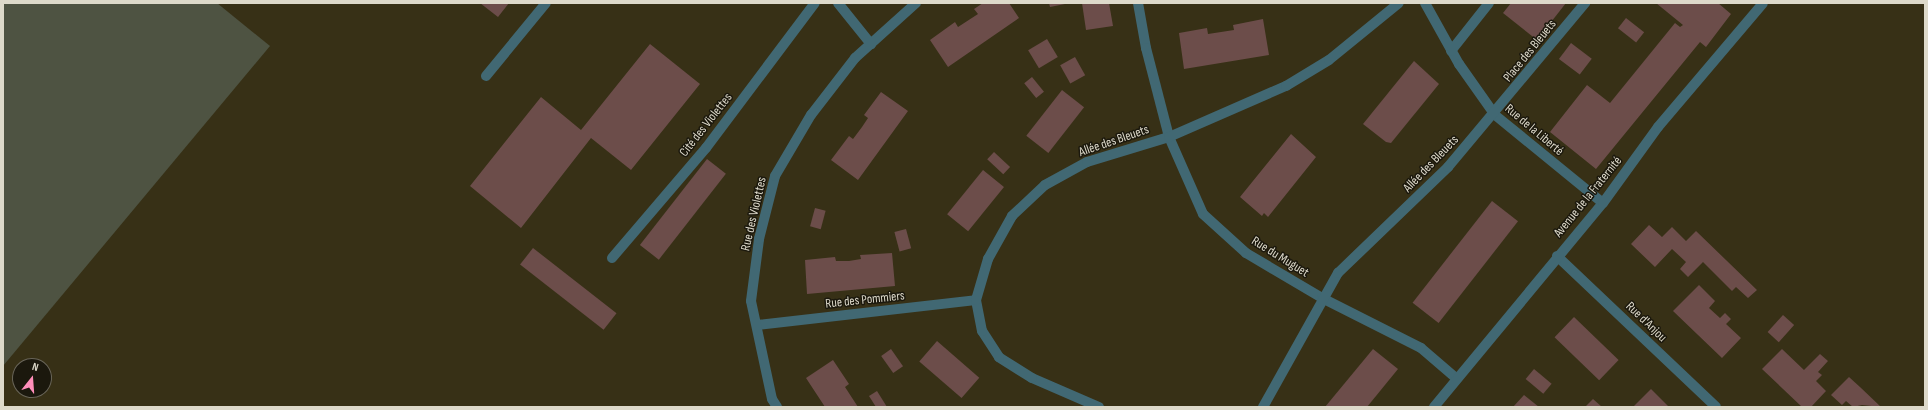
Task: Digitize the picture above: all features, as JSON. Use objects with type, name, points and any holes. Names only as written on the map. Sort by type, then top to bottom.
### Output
[{"type":"street","points":[[486,76],[546,3]]},
{"type":"street","name":"Cité des Violettes","points":[[612,258],[706,148],[815,3]]},
{"type":"street","points":[[838,3],[871,44]]},
{"type":"street","name":"Rue des Violettes","points":[[776,407],[772,399],[751,301],[759,239],[775,176],[812,115],[855,58],[916,3]]},
{"type":"street","name":"Rue du Muguet","points":[[1138,3],[1146,48],[1169,137],[1202,214],[1246,254],[1322,298],[1421,348],[1456,378]]},
{"type":"street","name":"Allée des Bleuets","points":[[1099,407],[1032,378],[999,357],[982,331],[976,300],[988,260],[1012,216],[1045,185],[1087,162],[1169,137],[1286,86],[1329,60],[1398,3]]},
{"type":"street","name":"Rue de la Liberté","points":[[1425,3],[1451,51],[1494,115],[1602,203]]},
{"type":"street","points":[[1451,51],[1489,3]]},
{"type":"street","name":"Place des Bleuets","points":[[1494,115],[1585,3]]},
{"type":"street","name":"Avenue de la Fraternité","points":[[1434,407],[1556,256],[1602,203],[1658,127],[1759,4]]},
{"type":"street","name":"Allée des Bleuets","points":[[1263,407],[1322,298],[1338,274],[1448,167],[1494,115]]},
{"type":"street","name":"Rue d'Anjou","points":[[1556,256],[1716,407]]},
{"type":"street","name":"Rue des Pommiers","points":[[757,325],[976,300]]},
{"type":"green space","points":[[3,3],[217,3],[270,46],[3,366]]},
{"type":"building","points":[[480,3],[509,3],[498,17]]},
{"type":"building","points":[[983,3],[1009,3],[1019,18],[948,67],[930,40],[955,22],[958,27],[978,14],[974,9]]},
{"type":"building","points":[[1049,3],[1065,3],[1065,4],[1050,7]]},
{"type":"building","points":[[1082,3],[1109,3],[1113,26],[1086,30]]},
{"type":"building","points":[[1511,3],[1566,3],[1537,40],[1503,13]]},
{"type":"building","points":[[1656,3],[1718,3],[1731,14],[1706,47],[1700,42],[1596,169],[1550,132],[1587,85],[1610,103],[1675,23],[1680,27],[1683,25]]},
{"type":"building","points":[[1626,18],[1644,32],[1636,42],[1618,28]]},
{"type":"building","points":[[1263,19],[1269,55],[1184,69],[1179,33],[1207,28],[1208,34],[1234,30],[1233,25]]},
{"type":"building","points":[[1047,39],[1058,57],[1039,68],[1028,50]]},
{"type":"building","points":[[1571,43],[1592,59],[1580,75],[1559,59]]},
{"type":"building","points":[[650,44],[700,84],[631,170],[591,138],[521,228],[470,186],[541,97],[581,130]]},
{"type":"building","points":[[1075,57],[1085,75],[1070,84],[1060,65]]},
{"type":"building","points":[[1414,61],[1439,84],[1391,143],[1386,142],[1363,124]]},
{"type":"building","points":[[1032,77],[1044,92],[1036,98],[1024,83]]},
{"type":"building","points":[[1062,90],[1084,107],[1048,153],[1026,136]]},
{"type":"building","points":[[881,92],[908,111],[858,180],[831,160],[849,136],[853,139],[862,127],[868,118],[864,115]]},
{"type":"building","points":[[1291,134],[1316,157],[1268,217],[1264,213],[1262,216],[1240,197]]},
{"type":"building","points":[[994,152],[1010,167],[1003,174],[987,159]]},
{"type":"building","points":[[707,159],[726,174],[659,260],[640,245]]},
{"type":"building","points":[[983,170],[1004,187],[968,231],[947,214]]},
{"type":"building","points":[[1492,201],[1518,221],[1439,323],[1413,303]]},
{"type":"building","points":[[815,208],[826,211],[821,229],[810,226]]},
{"type":"building","points":[[1649,225],[1662,237],[1672,227],[1686,241],[1696,231],[1757,290],[1748,298],[1736,287],[1732,291],[1703,262],[1688,277],[1680,269],[1686,262],[1672,249],[1655,267],[1631,244]]},
{"type":"building","points":[[906,229],[911,248],[900,251],[894,232]]},
{"type":"building","points":[[533,248],[617,313],[604,330],[520,265]]},
{"type":"building","points":[[892,253],[895,286],[807,294],[805,260],[835,257],[836,261],[849,261],[861,259],[860,255]]},
{"type":"building","points":[[1699,285],[1715,301],[1709,308],[1720,318],[1725,313],[1731,319],[1726,324],[1741,338],[1722,358],[1673,311]]},
{"type":"building","points":[[1783,315],[1794,325],[1779,342],[1768,332]]},
{"type":"building","points":[[1574,317],[1619,360],[1599,380],[1555,337]]},
{"type":"building","points":[[937,341],[979,378],[962,398],[919,361]]},
{"type":"building","points":[[891,349],[903,366],[893,373],[881,356]]},
{"type":"building","points":[[1373,349],[1398,369],[1367,407],[1325,407]]},
{"type":"building","points":[[1782,349],[1804,370],[1820,354],[1828,361],[1818,372],[1822,375],[1816,381],[1826,391],[1811,407],[1802,407],[1762,369]]},
{"type":"building","points":[[833,360],[849,384],[845,387],[858,407],[825,407],[806,378]]},
{"type":"building","points":[[1534,369],[1552,384],[1543,394],[1526,379]]},
{"type":"building","points":[[1849,377],[1881,407],[1862,405],[1853,407],[1846,401],[1842,405],[1831,395]]},
{"type":"building","points":[[1651,389],[1669,407],[1633,407]]},
{"type":"building","points":[[877,391],[887,407],[876,407],[869,396]]},
{"type":"building","points":[[1524,395],[1539,407],[1513,407]]},
{"type":"building","points":[[1593,399],[1602,407],[1585,407]]}]
